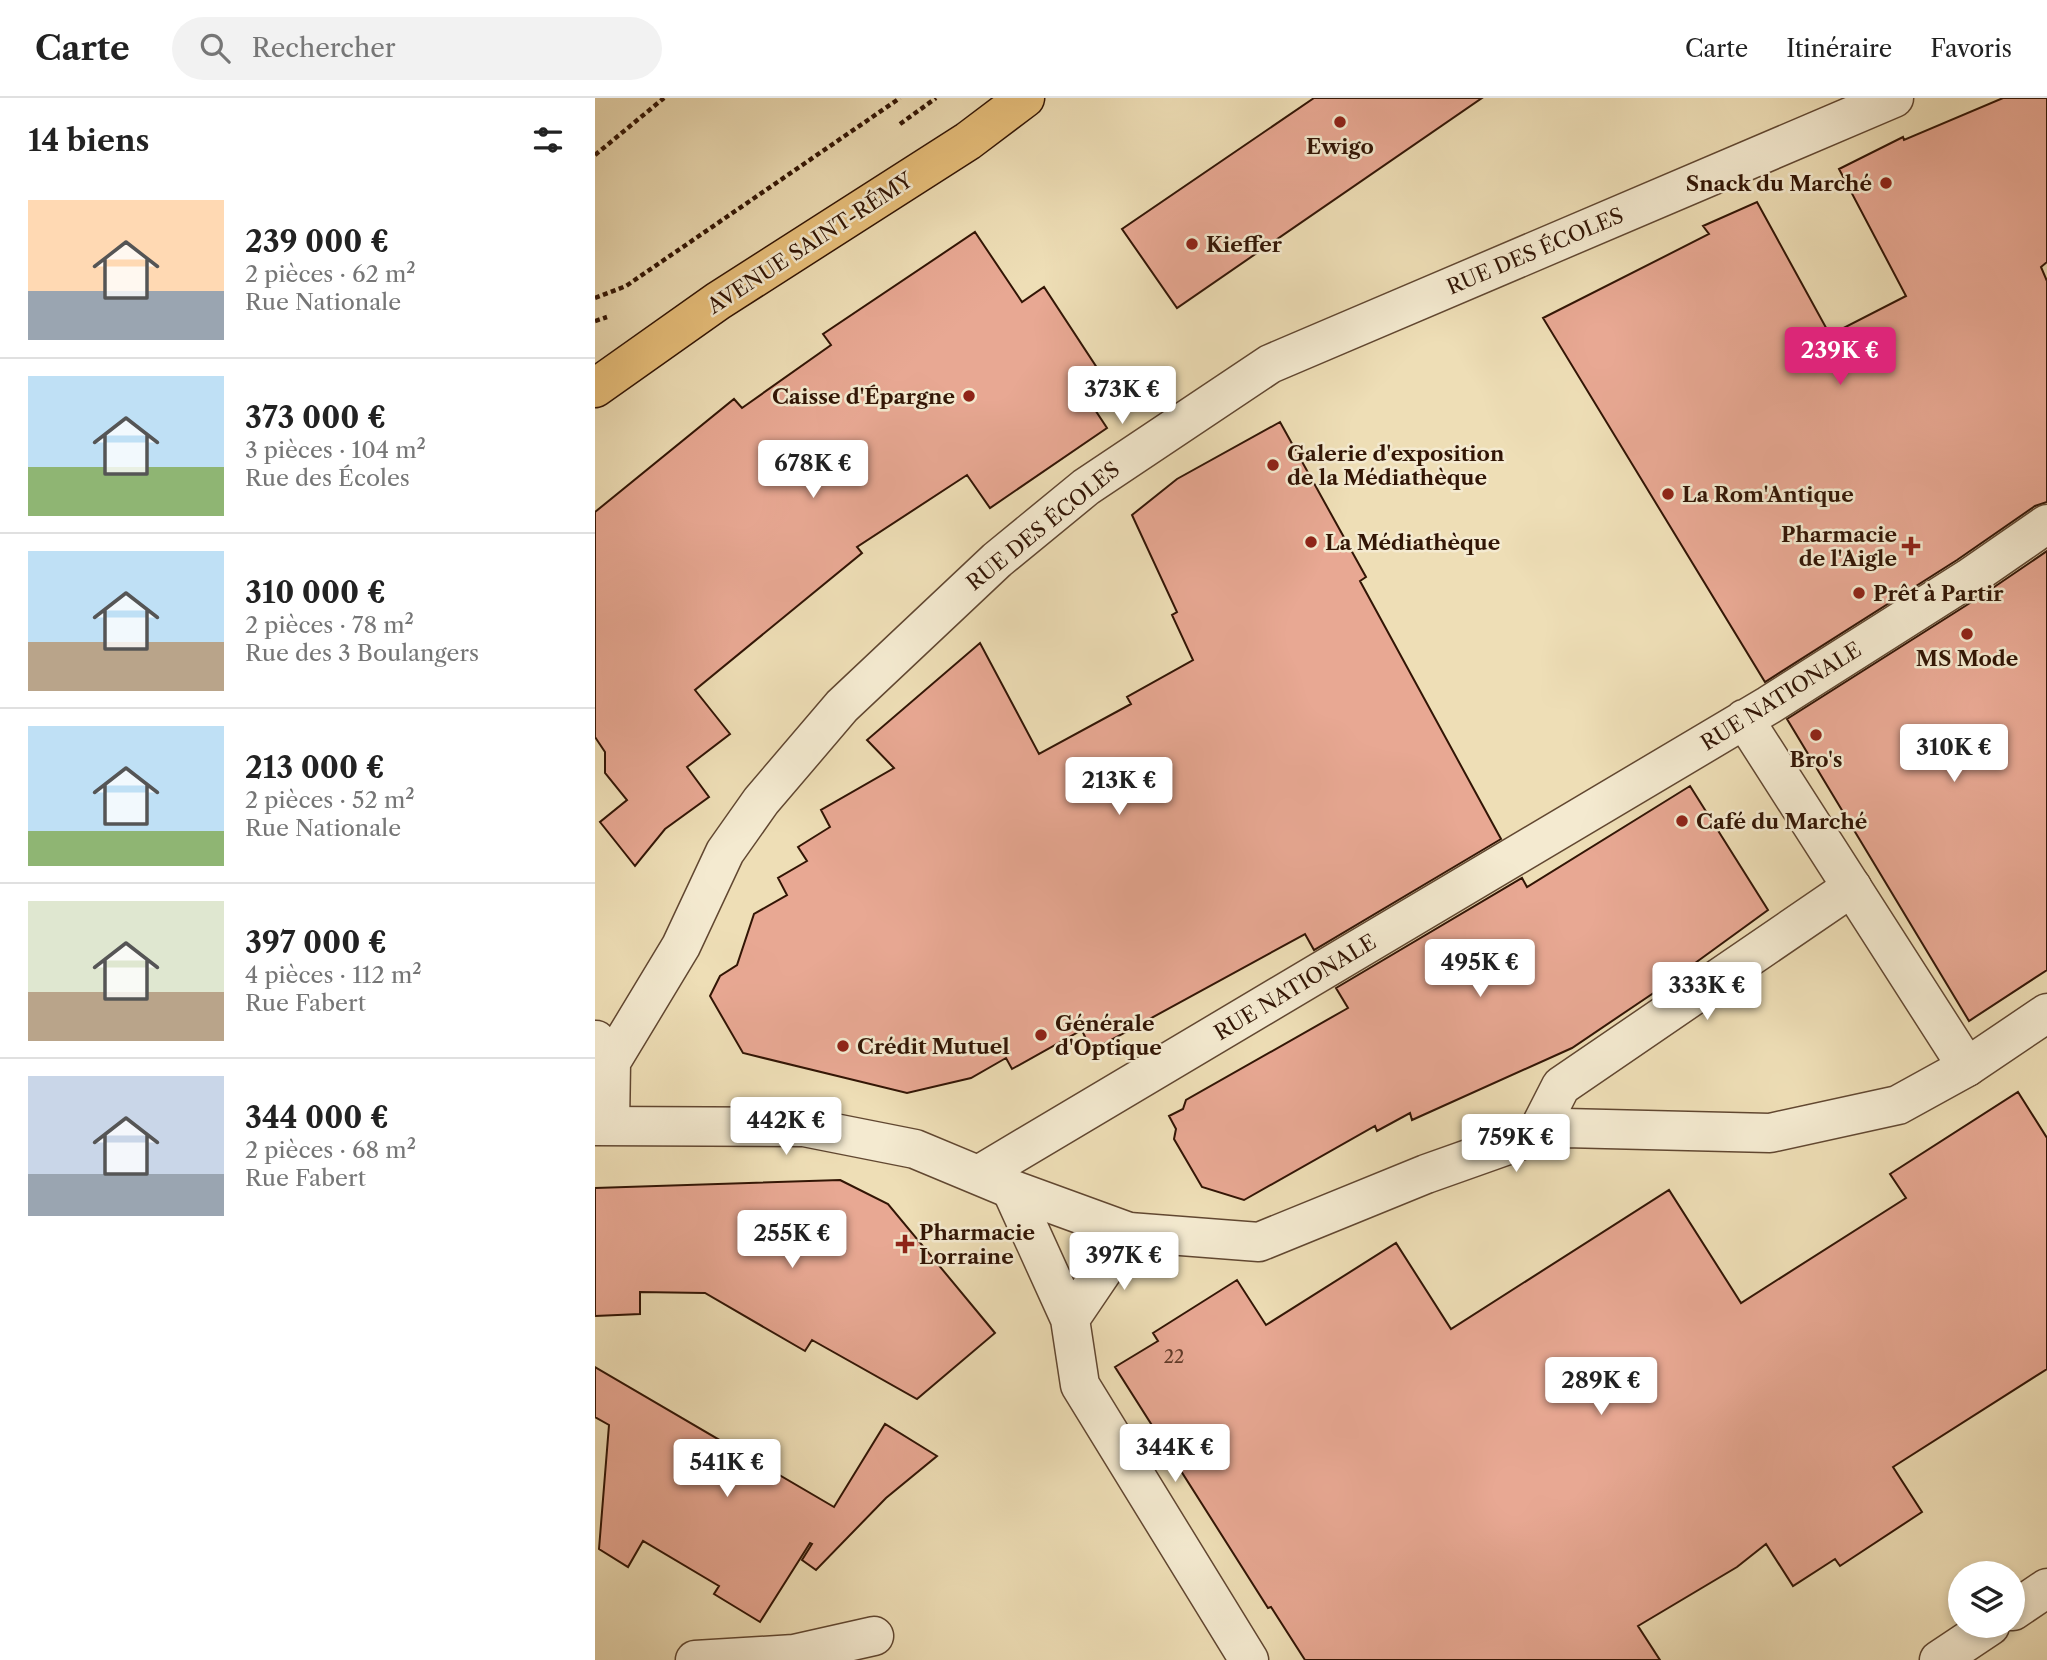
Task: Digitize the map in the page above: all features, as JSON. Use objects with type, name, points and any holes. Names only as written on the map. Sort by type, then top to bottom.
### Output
[{"type":"main road","name":"AVENUE SAINT-RÉMY","points":[[595,388],[718,301],[968,141],[1025,98]]},
{"type":"street","name":"RUE DES ÉCOLES","points":[[603,1050],[681,946],[725,852],[761,802],[842,706],[997,560],[1086,487],[1270,364],[1888,99]]},
{"type":"street","name":"RUE NATIONALE","points":[[995,1181],[1745,719],[1969,578],[2047,524]]},
{"type":"street","points":[[1745,719],[1967,1067]]},
{"type":"street","points":[[1536,1135],[1561,1086],[1852,887]]},
{"type":"street","points":[[603,1050],[602,1125],[804,1127],[915,1149],[1129,1232],[1259,1242],[1426,1174],[1536,1135],[1565,1128],[1770,1133],[1898,1105],[1967,1067],[2047,1013]]},
{"type":"street","points":[[995,1181],[1042,1258],[1070,1319],[1080,1385],[1249,1660]]},
{"type":"street","points":[[1070,1319],[1129,1232]]},
{"type":"street","points":[[2025,1603],[2047,1588]]},
{"type":"street","points":[[695,1660],[794,1654],[874,1636]]},
{"type":"street","points":[[1939,1660],[1972,1638]]},
{"type":"path","points":[[595,155],[664,98]]},
{"type":"path","points":[[595,298],[626,286],[900,98]]},
{"type":"building","points":[[1314,98],[1482,98],[1177,308],[1122,229]]},
{"type":"building","points":[[2003,98],[2047,98],[2047,262],[2041,267],[2047,281],[2047,502],[2035,506],[1957,560],[1765,682],[1543,318],[1709,234],[1703,226],[1757,202],[1830,335],[1906,296],[1839,169],[1903,137],[1904,140]]},
{"type":"building","points":[[975,232],[1022,302],[1044,287],[1105,380],[1084,393],[1107,428],[990,508],[967,475],[857,547],[862,553],[695,690],[730,734],[687,767],[709,797],[665,829],[635,866],[600,822],[627,800],[605,773],[605,752],[595,737],[595,512],[734,399],[742,408],[831,345],[823,334]]},
{"type":"building","points":[[1280,422],[1366,577],[1360,581],[1501,839],[1314,950],[1305,934],[1091,1051],[1082,1030],[1012,1069],[1006,1058],[971,1078],[907,1093],[743,1053],[710,996],[720,976],[737,965],[754,914],[787,895],[778,878],[807,861],[798,847],[830,827],[821,810],[894,768],[867,740],[980,643],[1039,754],[1131,704],[1127,697],[1193,660],[1172,615],[1177,612],[1132,515],[1177,479]]},
{"type":"building","points":[[2047,551],[2047,970],[1969,1021],[1787,719]]},
{"type":"building","points":[[1690,786],[1768,910],[1572,1048],[1412,1120],[1410,1113],[1377,1131],[1375,1126],[1244,1200],[1202,1187],[1174,1139],[1176,1129],[1169,1116],[1183,1109],[1186,1100],[1348,1008],[1336,988],[1522,878],[1527,887]]},
{"type":"building","points":[[2018,1092],[2047,1138],[2047,1369],[1893,1467],[1922,1512],[1840,1566],[1835,1559],[1793,1586],[1766,1544],[1737,1567],[1638,1626],[1660,1660],[1305,1660],[1271,1607],[1268,1608],[1115,1367],[1158,1341],[1153,1333],[1237,1280],[1266,1325],[1396,1243],[1451,1329],[1669,1190],[1741,1303],[1906,1198],[1890,1174]]},
{"type":"building","points":[[840,1180],[888,1204],[995,1333],[917,1399],[812,1340],[805,1351],[705,1293],[640,1292],[640,1314],[595,1316],[595,1188]]},
{"type":"building","points":[[595,1367],[834,1507],[885,1424],[937,1456],[886,1498],[816,1570],[802,1560],[812,1544],[810,1543],[760,1622],[714,1594],[719,1586],[643,1541],[628,1567],[599,1549],[609,1425],[595,1417]]},
{"type":"place","name":"Ewigo","points":[[1340,122]]},
{"type":"place","name":"Snack du Marché","points":[[1886,183]]},
{"type":"place","name":"Kieffer","points":[[1192,244]]},
{"type":"place","name":"Caisse d'Épargne","points":[[969,396]]},
{"type":"place","name":"Galerie d'exposition de la Médiathèque","points":[[1273,465]]},
{"type":"place","name":"La Rom'Antique","points":[[1668,494]]},
{"type":"place","name":"La Médiathèque","points":[[1311,542]]},
{"type":"place","name":"Pharmacie de l'Aigle","points":[[1911,546]]},
{"type":"place","name":"Prêt à Partir","points":[[1859,593]]},
{"type":"place","name":"MS Mode","points":[[1967,634]]},
{"type":"place","name":"Bro's","points":[[1816,735]]},
{"type":"place","name":"Café du Marché","points":[[1682,821]]},
{"type":"place","name":"Générale d'Optique","points":[[1041,1035]]},
{"type":"place","name":"Crédit Mutuel","points":[[843,1046]]},
{"type":"place","name":"Pharmacie Lorraine","points":[[905,1244]]}]
